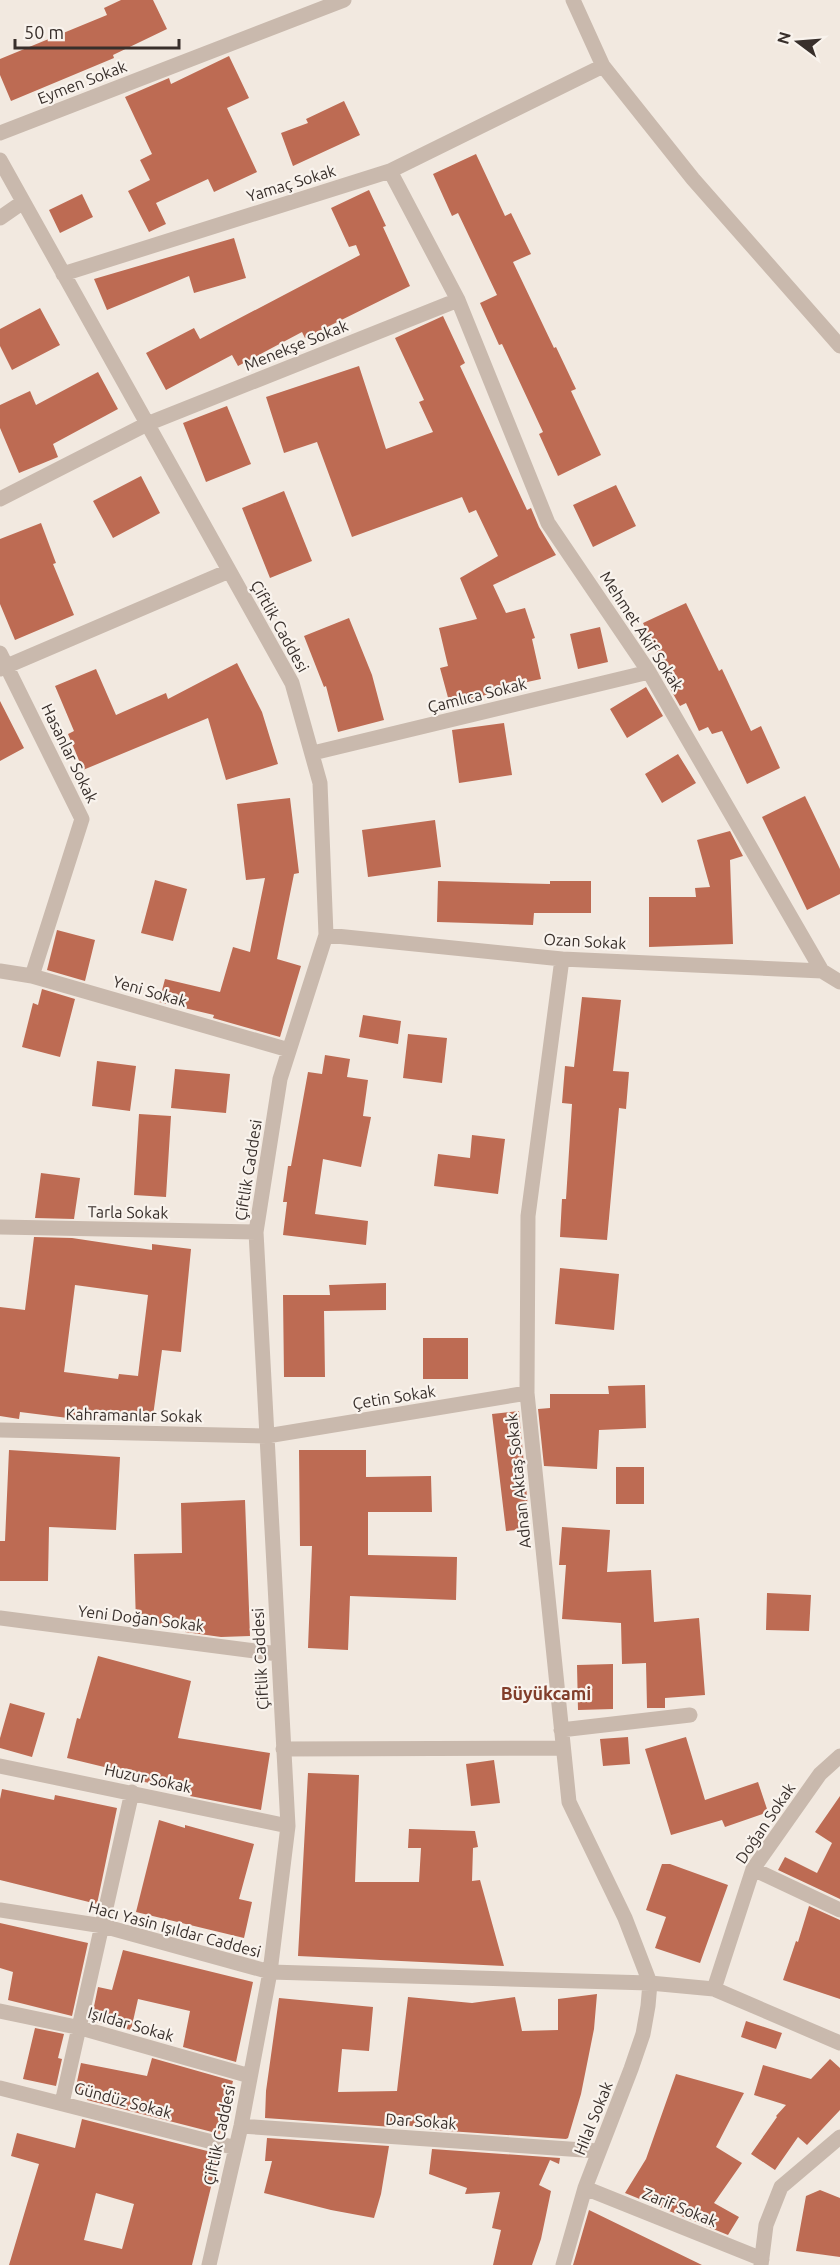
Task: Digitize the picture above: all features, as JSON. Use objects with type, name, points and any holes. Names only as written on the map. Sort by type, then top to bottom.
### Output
[{"type":"street","name":"Eymen Sokak","points":[[0,133],[344,0]]},
{"type":"street","points":[[573,0],[603,66],[693,179],[840,346]]},
{"type":"street","name":"Yamaç Sokak","points":[[63,273],[390,171],[603,66]]},
{"type":"street","name":"Çiftlik Caddesi","points":[[0,160],[292,683],[320,783],[326,935],[280,1079],[256,1232],[288,1826],[270,1972],[241,2126],[209,2265]]},
{"type":"street","points":[[390,171],[458,300]]},
{"type":"street","points":[[0,218],[23,202]]},
{"type":"street","name":"Menekşe Sokak","points":[[0,499],[147,424],[458,300]]},
{"type":"street","name":"Mehmet Akif Sokak","points":[[458,300],[548,523],[649,672],[822,971]]},
{"type":"street","points":[[2,663],[229,571]]},
{"type":"street","name":"Hasanlar Sokak","points":[[2,663],[82,819],[32,976]]},
{"type":"street","name":"Çamlıca Sokak","points":[[313,753],[649,672]]},
{"type":"street","name":"Ozan Sokak","points":[[326,935],[562,958],[822,971],[840,982]]},
{"type":"street","name":"Adnan Aktaş Sokak","points":[[562,958],[528,1216],[527,1393],[569,1802],[625,1918],[650,1983]]},
{"type":"street","name":"Yeni Sokak","points":[[0,971],[32,976],[289,1050]]},
{"type":"street","name":"Tarla Sokak","points":[[0,1227],[256,1232]]},
{"type":"street","name":"Çetin Sokak","points":[[267,1436],[527,1393]]},
{"type":"street","name":"Kahramanlar Sokak","points":[[0,1430],[267,1436]]},
{"type":"street","name":"Yeni Doğan Sokak","points":[[0,1618],[278,1654]]},
{"type":"street","points":[[561,1730],[690,1716]]},
{"type":"street","points":[[283,1749],[563,1748]]},
{"type":"street","name":"Doğan Sokak","points":[[714,1989],[753,1869],[820,1774],[840,1756]]},
{"type":"street","name":"Huzur Sokak","points":[[0,1766],[288,1826]]},
{"type":"street","points":[[62,2103],[81,2028],[132,1792]]},
{"type":"street","points":[[753,1869],[840,1910]]},
{"type":"street","name":"Hacı Yasin Işıldar Caddesi","points":[[0,1910],[103,1926],[270,1972],[650,1983],[714,1989],[840,2043]]},
{"type":"street","name":"Hilal Sokak","points":[[564,2265],[585,2188],[643,2034],[650,1983]]},
{"type":"street","name":"Işıldar Sokak","points":[[0,2012],[81,2028],[250,2076]]},
{"type":"street","name":"Gündüz Sokak","points":[[0,2088],[236,2148]]},
{"type":"street","name":"Dar Sokak","points":[[241,2126],[598,2151]]},
{"type":"street","points":[[761,2262],[766,2225],[781,2187],[840,2137]]},
{"type":"street","name":"Zarif Sokak","points":[[585,2188],[761,2262]]},
{"type":"building","points":[[121,0],[153,0],[167,29],[113,55],[114,58],[11,101],[0,75],[0,59],[107,15],[104,8]]},
{"type":"building","points":[[229,56],[249,98],[227,108],[257,172],[214,192],[208,179],[156,203],[166,224],[149,232],[128,191],[150,180],[140,160],[152,154],[125,97],[169,78],[171,84]]},
{"type":"building","points":[[344,101],[360,135],[293,166],[281,133],[308,123],[306,119]]},
{"type":"building","points":[[476,154],[505,216],[511,213],[531,254],[513,262],[576,389],[571,391],[601,455],[558,476],[539,434],[543,432],[480,303],[497,295],[458,213],[452,216],[433,174]]},
{"type":"building","points":[[369,190],[410,286],[305,338],[302,332],[238,366],[232,355],[166,390],[146,353],[194,328],[200,339],[360,255],[356,245],[349,247],[331,208]]},
{"type":"building","points":[[82,194],[93,217],[60,233],[49,210]]},
{"type":"building","points":[[234,238],[246,278],[194,293],[189,276],[107,310],[94,279]]},
{"type":"building","points":[[40,308],[60,345],[12,370],[0,346],[0,329]]},
{"type":"building","points":[[443,316],[465,363],[460,366],[527,510],[531,508],[539,527],[556,555],[493,585],[506,613],[525,608],[535,638],[532,639],[541,679],[495,689],[496,692],[450,705],[440,668],[448,666],[439,628],[477,619],[460,578],[498,556],[476,510],[469,513],[462,497],[352,537],[317,442],[284,453],[266,397],[359,366],[386,449],[433,432],[419,402],[424,400],[395,338]]},
{"type":"building","points":[[98,372],[118,409],[53,444],[58,457],[19,473],[0,428],[0,405],[30,391],[36,405]]},
{"type":"building","points":[[227,406],[251,464],[206,482],[183,423]]},
{"type":"building","points":[[141,476],[160,513],[113,538],[93,501]]},
{"type":"building","points":[[616,485],[636,526],[593,547],[573,505]]},
{"type":"building","points":[[284,491],[312,561],[270,578],[242,508]]},
{"type":"building","points":[[41,523],[56,563],[53,564],[74,615],[15,640],[0,604],[0,539]]},
{"type":"building","points":[[686,603],[719,671],[722,669],[751,731],[761,726],[780,768],[747,784],[722,731],[712,734],[708,727],[699,731],[686,703],[680,706],[663,676],[667,674],[643,623]]},
{"type":"building","points":[[349,618],[372,675],[384,720],[338,732],[326,686],[324,687],[304,636]]},
{"type":"building","points":[[600,627],[608,662],[578,669],[570,634]]},
{"type":"building","points":[[237,663],[262,712],[278,764],[226,780],[208,718],[83,770],[68,734],[74,731],[55,686],[96,669],[116,715],[166,693],[168,699]]},
{"type":"building","points":[[646,687],[663,716],[627,738],[610,709]]},
{"type":"building","points":[[0,701],[24,748],[0,761]]},
{"type":"building","points":[[504,723],[512,775],[459,783],[452,730]]},
{"type":"building","points":[[678,754],[696,783],[662,803],[645,774]]},
{"type":"building","points":[[805,796],[840,869],[840,894],[807,910],[762,817]]},
{"type":"building","points":[[290,798],[299,873],[294,874],[277,959],[301,966],[280,1037],[213,1018],[214,1015],[159,1002],[165,979],[220,992],[233,947],[250,952],[265,878],[246,880],[237,804]]},
{"type":"building","points":[[435,820],[441,867],[368,877],[362,830]]},
{"type":"building","points":[[730,831],[743,856],[730,860],[733,944],[649,947],[649,897],[696,897],[695,888],[710,887],[697,840]]},
{"type":"building","points":[[155,880],[187,889],[173,941],[141,933]]},
{"type":"building","points":[[438,881],[550,884],[550,881],[591,881],[591,913],[534,913],[533,925],[437,922]]},
{"type":"building","points":[[57,930],[95,940],[85,981],[47,970]]},
{"type":"building","points":[[42,989],[75,999],[60,1057],[22,1047],[33,1003],[38,1005]]},
{"type":"building","points":[[582,997],[621,1000],[613,1071],[629,1072],[626,1109],[619,1108],[607,1240],[560,1237],[562,1199],[566,1199],[572,1104],[562,1103],[565,1066],[574,1067]]},
{"type":"building","points":[[363,1015],[401,1021],[398,1044],[359,1037]]},
{"type":"building","points":[[408,1034],[447,1038],[442,1083],[403,1078]]},
{"type":"building","points":[[325,1055],[350,1059],[347,1077],[368,1080],[363,1116],[371,1117],[361,1167],[323,1159],[315,1214],[368,1221],[366,1245],[283,1235],[287,1202],[283,1202],[288,1166],[291,1166],[308,1072],[322,1074]]},
{"type":"building","points":[[97,1061],[136,1066],[130,1111],[92,1106]]},
{"type":"building","points":[[175,1069],[230,1074],[226,1113],[171,1108]]},
{"type":"building","points":[[139,1114],[171,1116],[166,1197],[134,1195]]},
{"type":"building","points":[[472,1135],[505,1139],[498,1194],[434,1186],[438,1154],[470,1158]]},
{"type":"building","points":[[41,1173],[80,1178],[74,1219],[35,1218]]},
{"type":"building","points":[[34,1237],[72,1238],[152,1250],[152,1244],[191,1249],[181,1352],[162,1350],[152,1423],[85,1415],[84,1420],[20,1412],[19,1419],[0,1416],[0,1307],[25,1310]],"holes":[[[75,1285],[148,1295],[138,1376],[119,1374],[118,1379],[64,1372]]]},
{"type":"building","points":[[560,1268],[619,1274],[614,1330],[555,1324]]},
{"type":"building","points":[[386,1283],[386,1310],[324,1311],[325,1377],[284,1377],[283,1295],[330,1295],[329,1285]]},
{"type":"building","points":[[423,1338],[468,1338],[468,1379],[423,1379]]},
{"type":"building","points":[[645,1385],[646,1428],[599,1430],[597,1469],[544,1466],[538,1409],[550,1408],[550,1394],[609,1394],[608,1386]]},
{"type":"building","points":[[519,1411],[530,1529],[506,1531],[492,1414]]},
{"type":"building","points":[[9,1450],[120,1457],[116,1530],[49,1527],[48,1581],[0,1581],[0,1541],[5,1541]]},
{"type":"building","points":[[299,1450],[366,1450],[366,1477],[431,1476],[432,1512],[368,1512],[368,1555],[457,1557],[456,1600],[350,1596],[348,1650],[308,1648],[312,1546],[300,1546]]},
{"type":"building","points":[[616,1467],[644,1467],[644,1504],[616,1504]]},
{"type":"building","points":[[245,1500],[250,1636],[221,1637],[185,1632],[185,1623],[136,1624],[134,1554],[182,1553],[181,1503]]},
{"type":"building","points":[[562,1527],[610,1530],[607,1572],[651,1570],[654,1622],[699,1618],[705,1695],[665,1698],[665,1708],[647,1708],[646,1663],[622,1664],[621,1623],[562,1619],[566,1565],[559,1565]]},
{"type":"building","points":[[767,1593],[811,1595],[809,1631],[766,1630]]},
{"type":"building","points":[[98,1656],[191,1681],[178,1738],[270,1753],[261,1810],[190,1796],[191,1793],[128,1778],[129,1773],[67,1758],[77,1718],[80,1719]]},
{"type":"building","points":[[613,1664],[613,1709],[578,1710],[577,1665]]},
{"type":"building","points":[[10,1703],[45,1713],[32,1757],[0,1748],[0,1738]]},
{"type":"building","points":[[628,1737],[630,1764],[603,1766],[600,1739]]},
{"type":"building","points":[[686,1737],[705,1800],[758,1782],[768,1812],[725,1827],[722,1820],[671,1835],[645,1749]]},
{"type":"building","points":[[494,1760],[500,1803],[471,1806],[466,1764]]},
{"type":"building","points":[[308,1773],[359,1775],[355,1882],[419,1882],[421,1848],[408,1848],[409,1829],[475,1831],[478,1847],[473,1848],[472,1881],[480,1880],[504,1966],[298,1956]]},
{"type":"building","points":[[2,1789],[54,1800],[55,1795],[117,1808],[97,1904],[0,1880]]},
{"type":"building","points":[[840,1796],[840,1899],[778,1870],[785,1857],[817,1873],[832,1843],[815,1832]]},
{"type":"building","points":[[159,1820],[254,1844],[239,1899],[252,1902],[244,1938],[136,1912]]},
{"type":"building","points":[[662,1864],[670,1864],[728,1885],[700,1963],[655,1948],[666,1917],[646,1910]]},
{"type":"building","points":[[809,1906],[840,1920],[840,1999],[783,1980]]},
{"type":"building","points":[[0,1923],[88,1943],[72,2016],[8,2000],[13,1972],[0,1968]]},
{"type":"building","points":[[123,1950],[253,1982],[236,2062],[183,2047],[190,2011],[138,1999],[131,2030],[91,2021],[98,1987],[112,1990]]},
{"type":"building","points":[[597,1994],[594,2029],[581,2094],[566,2139],[434,2130],[394,2123],[393,2127],[265,2118],[266,2091],[279,1998],[373,2007],[369,2051],[342,2049],[338,2092],[397,2091],[408,1997],[472,2003],[515,1997],[522,2031],[558,2030],[558,1999]]},
{"type":"building","points":[[746,2021],[782,2033],[776,2049],[741,2037]]},
{"type":"building","points":[[35,2028],[64,2034],[58,2058],[62,2059],[56,2086],[23,2079]]},
{"type":"building","points":[[152,2058],[233,2081],[220,2134],[87,2100],[89,2094],[75,2091],[81,2063],[147,2076]]},
{"type":"building","points":[[830,2059],[840,2068],[840,2110],[807,2145],[798,2137],[775,2170],[751,2154],[786,2105],[754,2095],[763,2065],[811,2079]]},
{"type":"building","points":[[676,2074],[744,2093],[716,2147],[742,2163],[714,2203],[739,2217],[728,2235],[625,2193],[646,2159]]},
{"type":"building","points":[[82,2119],[219,2154],[192,2265],[9,2265],[39,2164],[11,2156],[17,2133],[75,2148]],"holes":[[[96,2193],[134,2204],[122,2249],[84,2240]]]},
{"type":"building","points":[[267,2138],[389,2146],[381,2194],[374,2218],[264,2193],[272,2161],[265,2161]]},
{"type":"building","points":[[432,2149],[560,2158],[559,2164],[550,2160],[539,2185],[551,2191],[541,2239],[532,2265],[493,2265],[501,2230],[492,2228],[500,2192],[465,2194],[467,2188],[429,2174]]},
{"type":"building","points":[[820,2190],[840,2198],[840,2257],[796,2251],[806,2196]]},
{"type":"building","points":[[589,2210],[702,2265],[573,2265]]},
{"type":"district","name":"Büyükcami","points":[[546,1694]]}]
